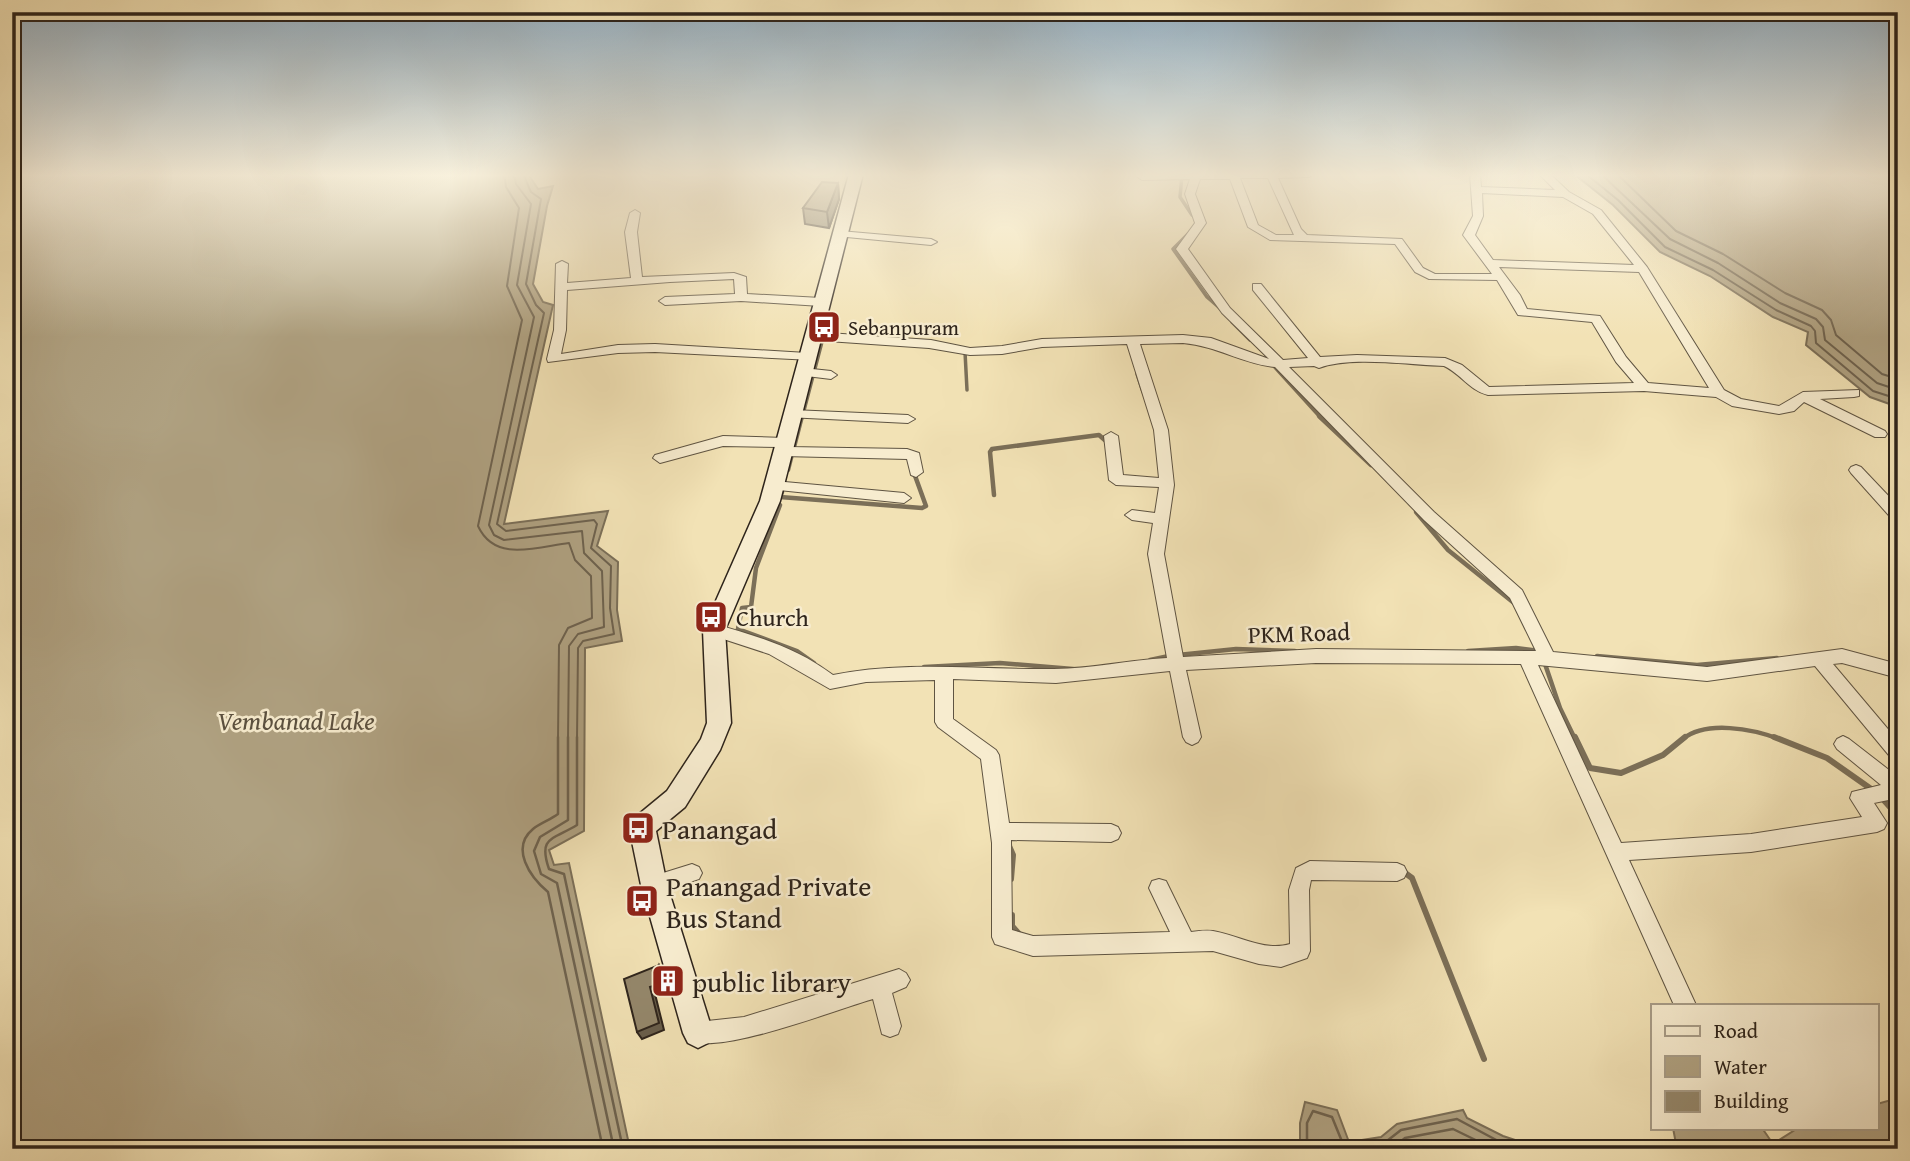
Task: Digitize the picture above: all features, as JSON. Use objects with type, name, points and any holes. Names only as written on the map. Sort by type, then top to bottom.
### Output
[{"type":"main road","points":[[698,1033],[654,886],[642,827],[676,799],[712,743],[719,723],[714,630],[770,502],[842,228]]},
{"type":"street","points":[[632,228],[636,281]]},
{"type":"street","points":[[1197,228],[1182,249],[1212,294],[1244,331],[1269,348],[1279,364],[1429,516],[1517,594],[1548,658]]},
{"type":"street","points":[[1255,228],[1274,238],[1398,241],[1419,270],[1433,277],[1500,276]]},
{"type":"street","points":[[1295,228],[1304,238]]},
{"type":"street","points":[[1472,228],[1469,235],[1514,295],[1521,312],[1596,318],[1620,359],[1644,387]]},
{"type":"street","points":[[1610,228],[1643,269],[1719,393]]},
{"type":"street","points":[[840,234],[931,242]]},
{"type":"street","points":[[1490,263],[1643,269]]},
{"type":"street","points":[[562,264],[560,330],[553,359],[618,349],[655,348],[770,354],[831,375]]},
{"type":"street","points":[[560,287],[734,276],[740,277],[741,298]]},
{"type":"street","points":[[1257,287],[1319,363]]},
{"type":"street","points":[[665,301],[741,298],[821,302]]},
{"type":"street","points":[[1044,327],[1049,343]]},
{"type":"street","points":[[813,332],[863,331]]},
{"type":"street","points":[[813,332],[931,344],[938,348],[966,351],[1025,348],[1049,343],[1208,341],[1261,362],[1279,364],[1357,359],[1445,362],[1456,364],[1474,385],[1488,391],[1644,387],[1719,393],[1737,403],[1779,410],[1789,408],[1802,396],[1854,393]]},
{"type":"street","points":[[770,354],[777,338]]},
{"type":"street","points":[[1133,342],[1161,430],[1167,483],[1156,554],[1192,737]]},
{"type":"street","points":[[1802,396],[1880,434]]},
{"type":"street","points":[[792,414],[908,419]]},
{"type":"street","points":[[1111,436],[1116,480],[1167,483]]},
{"type":"street","points":[[660,458],[723,441],[906,454],[914,456],[916,472]]},
{"type":"street","points":[[1856,470],[1898,516]]},
{"type":"street","points":[[774,486],[904,498]]},
{"type":"street","points":[[1132,515],[1162,519]]},
{"type":"street","name":"PKM Road","points":[[714,630],[783,650],[809,664],[830,682],[866,674],[1056,676],[1178,663],[1316,656],[1548,658],[1707,674],[1850,656],[1898,671]]},
{"type":"street","points":[[1526,657],[1685,1004]]},
{"type":"street","points":[[1819,659],[1898,754]]},
{"type":"street","points":[[944,673],[944,722],[990,755],[1000,831],[1002,937],[1033,946],[1213,941],[1259,954],[1281,957],[1300,951],[1299,890],[1303,874],[1310,870],[1397,872]]},
{"type":"street","points":[[1843,744],[1871,764],[1898,789]]},
{"type":"street","points":[[1615,852],[1751,843],[1877,823],[1859,798],[1898,789]]},
{"type":"street","points":[[1000,831],[1111,833]]},
{"type":"street","points":[[654,886],[692,873]]},
{"type":"street","points":[[1159,888],[1185,942]]},
{"type":"street","points":[[698,1033],[744,1028],[890,983],[890,1027]]},
{"type":"water","name":"Vembanad Lake","points":[[12,228],[543,228],[533,284],[543,302],[553,305],[504,524],[608,511],[597,546],[618,562],[617,610],[622,641],[585,648],[584,831],[549,850],[554,865],[569,863],[630,1149],[12,1149]]},
{"type":"water","points":[[1636,228],[1898,228],[1898,407],[1870,397],[1806,345],[1808,332],[1773,317],[1710,276],[1660,252]]},
{"type":"water","points":[[1898,1098],[1898,1149],[1677,1149],[1673,1130],[1763,1130],[1773,1144],[1795,1130],[1878,1130],[1878,1104]]},
{"type":"water","points":[[1305,1102],[1337,1110],[1349,1142],[1381,1137],[1397,1124],[1463,1110],[1467,1118],[1503,1136],[1542,1149],[1300,1149],[1300,1123]]},
{"type":"building","points":[[659,965],[664,983],[650,987],[659,1023],[637,1032],[624,979]]},
{"type":"waterway","points":[[1188,234],[1173,249],[1207,297],[1222,310]]},
{"type":"waterway","points":[[1232,322],[1250,340]]},
{"type":"waterway","points":[[802,418],[823,338]]},
{"type":"waterway","points":[[965,352],[967,390]]},
{"type":"waterway","points":[[1272,364],[1320,417]]},
{"type":"waterway","points":[[1137,374],[1143,392]]},
{"type":"waterway","points":[[793,451],[802,416]]},
{"type":"waterway","points":[[1320,417],[1371,465]]},
{"type":"waterway","points":[[994,495],[990,452],[992,449],[1099,435],[1107,442]]},
{"type":"waterway","points":[[788,470],[792,454]]},
{"type":"waterway","points":[[782,492],[780,497],[922,508],[926,506],[914,473]]},
{"type":"waterway","points":[[777,503],[780,505],[756,568],[751,607],[742,608],[738,629],[797,651],[814,663]]},
{"type":"waterway","points":[[1416,512],[1448,550],[1514,603]]},
{"type":"waterway","points":[[1468,651],[1516,648],[1540,651]]},
{"type":"waterway","points":[[1178,655],[1236,649],[1295,651]]},
{"type":"waterway","points":[[1150,660],[1169,656]]},
{"type":"waterway","points":[[1597,656],[1697,665],[1777,658]]},
{"type":"waterway","points":[[1544,661],[1560,708],[1575,739]]},
{"type":"waterway","points":[[924,667],[1000,663],[1073,669]]},
{"type":"waterway","points":[[1683,739],[1693,733],[1717,728],[1756,732],[1779,739]]},
{"type":"waterway","points":[[1575,737],[1590,768],[1621,773],[1663,755],[1685,737]]},
{"type":"waterway","points":[[1774,737],[1827,758],[1874,791]]},
{"type":"waterway","points":[[1881,797],[1898,816]]},
{"type":"waterway","points":[[1009,846],[1013,855],[1011,879]]},
{"type":"waterway","points":[[1401,870],[1412,878],[1484,1059]]},
{"type":"waterway","points":[[1012,915],[1012,926],[1020,935]]},
{"type":"place","name":"Sebanpuram","points":[[824,327]]},
{"type":"place","name":"Church","points":[[711,617]]},
{"type":"place","name":"Panangad","points":[[638,828]]},
{"type":"place","name":"Panangad Private Bus Stand","points":[[642,901]]},
{"type":"place","name":"public library","points":[[668,981]]}]
